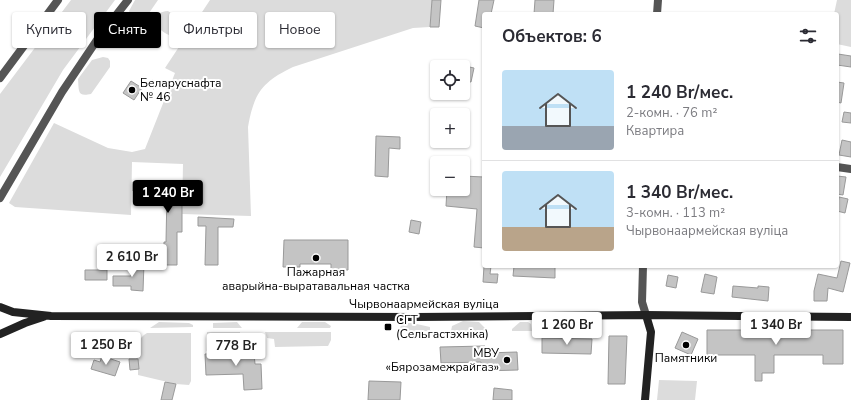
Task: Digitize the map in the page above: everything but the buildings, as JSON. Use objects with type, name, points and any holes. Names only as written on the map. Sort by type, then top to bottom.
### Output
[{"type":"main road","name":"Чырвонаармейская вуліца","points":[[0,307],[13,312],[46,316],[851,316]]},
{"type":"main road","points":[[645,400],[651,332],[646,315]]},
{"type":"main road","name":"Чырвонаармейская вуліца","points":[[0,334],[46,316]]},
{"type":"street","points":[[0,78],[58,0]]},
{"type":"street","points":[[0,198],[62,92],[99,37],[128,0]]},
{"type":"street","points":[[657,12],[658,0]]},
{"type":"street","points":[[839,167],[851,169]]},
{"type":"street","points":[[643,268],[642,302],[646,315]]},
{"type":"shaded area","points":[[71,0],[115,0],[106,12],[94,12],[94,28],[86,39],[86,12],[62,12]]},
{"type":"shaded area","points":[[135,0],[158,0],[150,12],[129,11]]},
{"type":"shaded area","points":[[210,0],[432,0],[430,27],[413,28],[293,67],[282,72],[261,90],[253,105],[248,127],[251,216],[182,214],[183,164],[132,162],[131,215],[15,207],[9,203],[54,123],[108,148],[132,152],[145,149],[175,73],[165,68],[178,48],[257,48],[257,12],[202,12]]},
{"type":"shaded area","points":[[837,0],[851,0],[851,47],[839,44],[839,12],[834,12]]},
{"type":"shaded area","points":[[162,12],[169,12],[169,35],[161,29]]},
{"type":"shaded area","points":[[35,48],[79,48],[63,70],[0,177],[0,94]]},
{"type":"shaded area","points":[[103,57],[108,58],[110,61],[110,67],[91,94],[81,94],[78,79],[92,60]]},
{"type":"shaded area","points":[[463,321],[479,322],[486,329],[486,331],[451,331],[452,326]]},
{"type":"shaded area","points":[[159,322],[189,323],[193,325],[193,327],[150,328]]},
{"type":"shaded area","points":[[237,322],[242,328],[213,328],[213,323]]},
{"type":"shaded area","points":[[302,322],[325,322],[331,326],[330,328],[297,328]]},
{"type":"shaded area","points":[[520,322],[528,322],[531,324],[532,331],[512,331],[512,329]]},
{"type":"shaded area","points":[[401,323],[412,323],[430,327],[430,331],[400,331]]},
{"type":"shaded area","points":[[207,332],[240,332],[240,350],[206,351]]},
{"type":"shaded area","points":[[265,332],[331,332],[331,340],[328,346],[275,347],[274,339],[267,338]]},
{"type":"shaded area","points":[[147,333],[191,333],[191,381],[189,385],[176,384],[138,375],[138,359],[136,359],[137,348],[141,337]]},
{"type":"shaded area","points":[[659,380],[697,381],[695,400],[657,400]]},
{"type":"place","name":"Беларуснафта № 46","points":[[132,90]]},
{"type":"place","name":"Пажарная аварыйна-выратавальная частка","points":[[316,258]]},
{"type":"place","name":"СГТ (Сельгастэхніка)","points":[[388,327]]},
{"type":"place","name":"Памятники","points":[[686,345]]},
{"type":"place","name":"МВУ «Бярозамежрайгаз»","points":[[507,360]]}]
